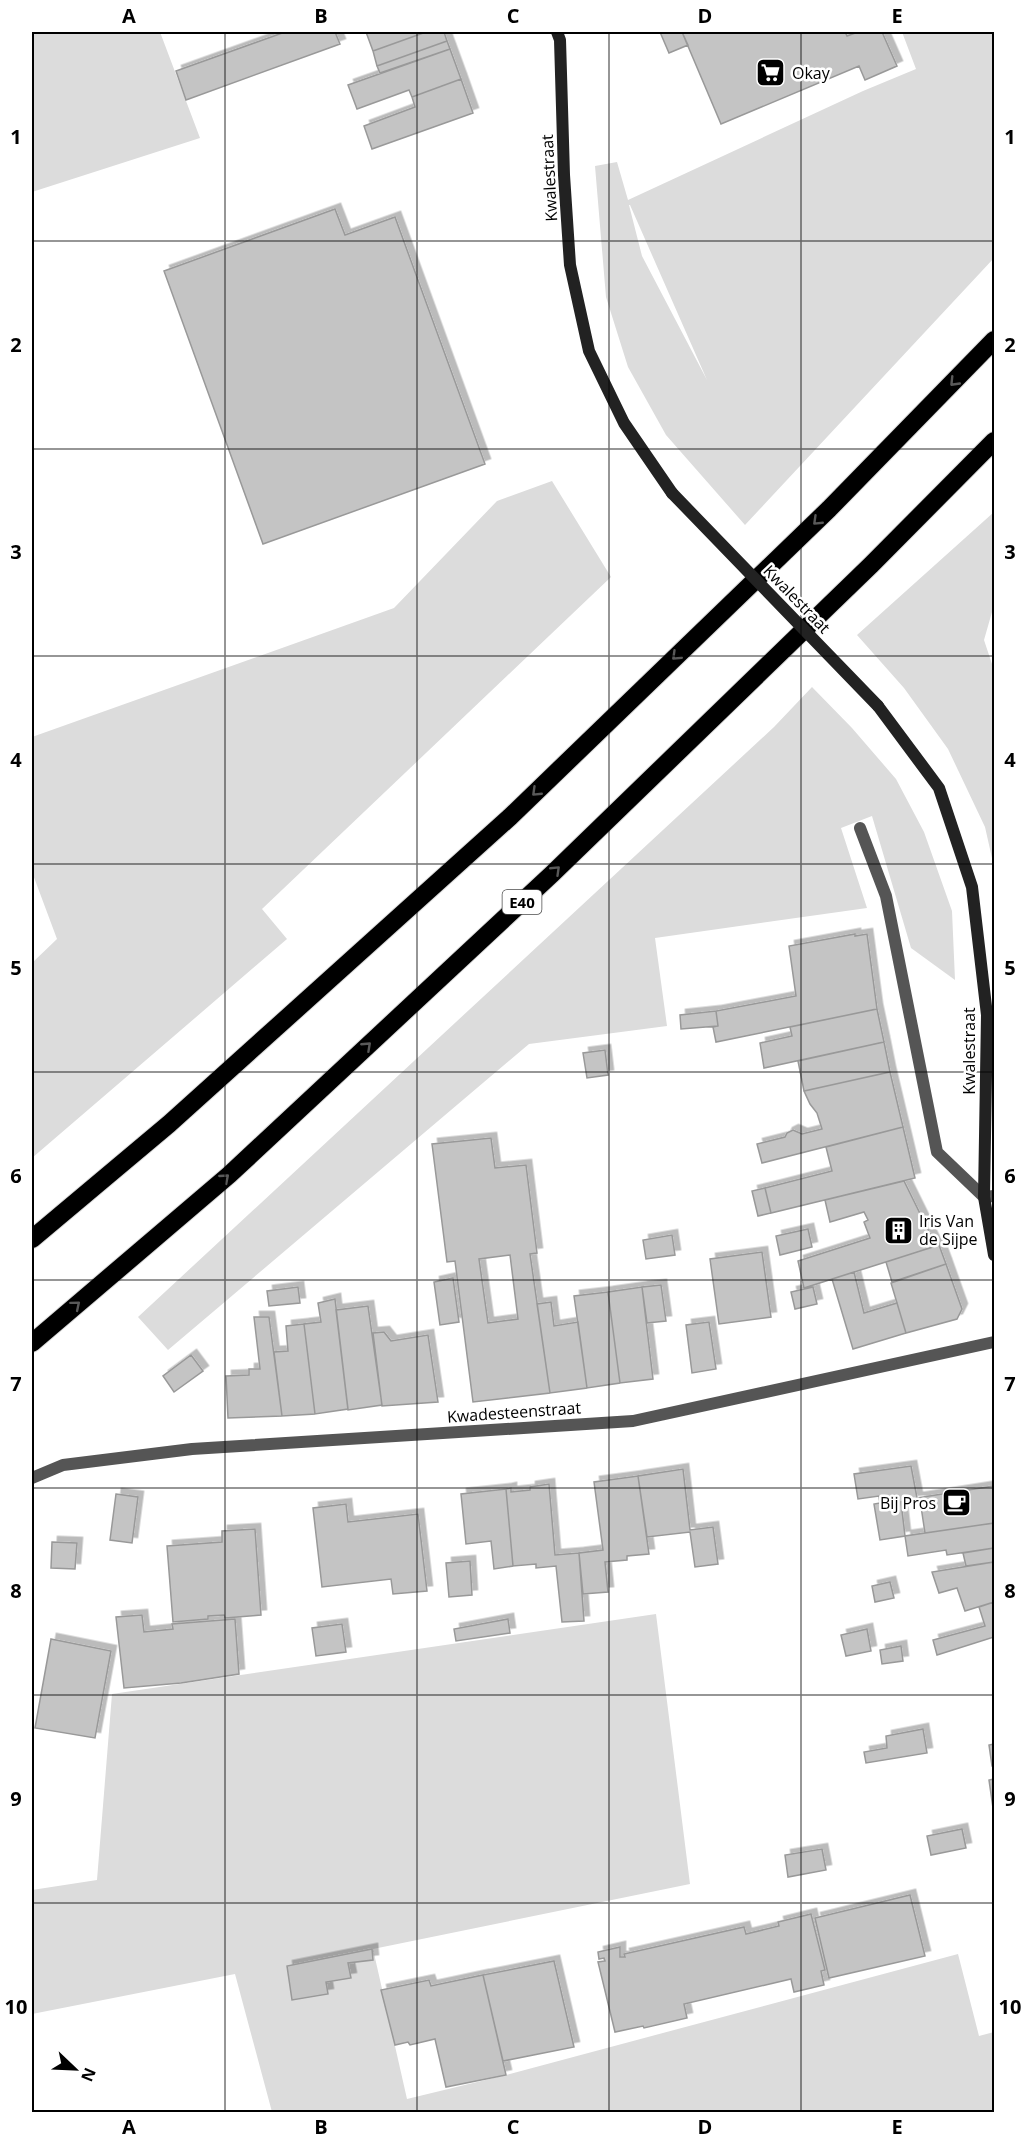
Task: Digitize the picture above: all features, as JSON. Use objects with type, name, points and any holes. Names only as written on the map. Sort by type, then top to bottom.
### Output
[{"type":"highway","points":[[32,1239],[169,1124],[510,817],[829,509],[994,340]]},
{"type":"highway","name":"E40","points":[[32,1343],[229,1175],[534,890],[871,565],[994,441]]},
{"type":"street","name":"Kwalestraat","points":[[558,32],[570,265],[589,351],[624,423],[672,493],[878,706],[939,788],[972,887],[987,1015],[989,1196],[994,1255]]},
{"type":"street","points":[[860,828],[886,896],[937,1152],[989,1196]]},
{"type":"street","name":"Kwadesteenstraat","points":[[32,1478],[63,1465],[192,1449],[633,1421],[994,1342]]},
{"type":"shaded area","points":[[32,32],[160,32],[200,138],[32,192]]},
{"type":"shaded area","points":[[902,32],[994,32],[994,258],[745,525],[666,435],[628,367],[606,297],[595,166],[617,162],[628,200],[863,91],[916,69]],"holes":[[[630,205],[707,380],[642,256]]]},
{"type":"shaded area","points":[[552,481],[611,577],[262,909],[287,939],[32,1158],[32,963],[57,939],[32,872],[32,737],[394,608],[497,501]]},
{"type":"shaded area","points":[[994,512],[994,605],[984,640],[994,670],[994,867],[985,827],[948,749],[904,688],[857,635]]},
{"type":"shaded area","points":[[812,687],[852,728],[896,779],[924,832],[952,911],[955,980],[911,948],[872,816],[841,828],[867,908],[655,938],[667,1026],[529,1044],[168,1350],[138,1317],[774,727]]},
{"type":"shaded area","points":[[656,1614],[690,1884],[373,1949],[407,2099],[506,2075],[958,1954],[979,2036],[994,2032],[994,2112],[272,2112],[235,1974],[32,2014],[32,1890],[97,1880],[112,1694]]},
{"type":"building","points":[[285,32],[335,32],[340,44],[186,100],[176,71]]},
{"type":"building","points":[[366,32],[426,32],[373,51]]},
{"type":"building","points":[[426,32],[444,32],[447,41],[377,66],[373,51]]},
{"type":"building","points":[[660,32],[682,32],[688,45],[669,53]]},
{"type":"building","name":"Okay","points":[[682,32],[845,32],[847,36],[858,32],[882,32],[897,66],[865,80],[859,66],[721,124]]},
{"type":"building","points":[[447,41],[450,49],[380,73],[377,66]]},
{"type":"building","points":[[450,49],[461,79],[412,97],[409,90],[357,109],[348,85]]},
{"type":"building","points":[[461,79],[473,113],[372,149],[364,126],[415,107],[412,97]]},
{"type":"building","points":[[335,209],[345,235],[395,217],[485,464],[263,544],[164,271]]},
{"type":"building","points":[[855,934],[855,936],[867,934],[877,1009],[716,1042],[713,1027],[718,1026],[716,1011],[796,996],[789,946]]},
{"type":"building","points":[[877,1009],[884,1042],[764,1068],[760,1043],[792,1036],[790,1027]]},
{"type":"building","points":[[716,1011],[718,1026],[681,1029],[680,1015]]},
{"type":"building","points":[[884,1042],[890,1072],[804,1091],[798,1061]]},
{"type":"building","points":[[605,1050],[608,1075],[587,1078],[583,1053]]},
{"type":"building","points":[[890,1072],[903,1127],[762,1163],[757,1144],[785,1137],[793,1130],[802,1134],[822,1129],[817,1113],[804,1091]]},
{"type":"building","points":[[903,1127],[915,1178],[771,1213],[765,1188],[832,1171],[826,1147]]},
{"type":"building","points":[[491,1138],[495,1168],[526,1165],[537,1253],[530,1254],[550,1393],[473,1402],[455,1261],[447,1262],[432,1144]],"holes":[[[510,1255],[518,1319],[488,1323],[479,1259]]]},
{"type":"building","name":"Iris Van de Sijpe","points":[[904,1181],[936,1246],[804,1288],[798,1261],[870,1238],[864,1222],[868,1220],[864,1212],[830,1222],[825,1200]]},
{"type":"building","points":[[765,1188],[771,1213],[758,1216],[752,1191]]},
{"type":"building","points":[[808,1229],[812,1247],[780,1255],[776,1236]]},
{"type":"building","points":[[672,1235],[675,1255],[646,1259],[643,1240]]},
{"type":"building","points":[[939,1245],[946,1264],[892,1282],[886,1262]]},
{"type":"building","points":[[762,1252],[771,1317],[719,1324],[710,1259]]},
{"type":"building","points":[[946,1264],[962,1309],[957,1319],[906,1333],[891,1283]]},
{"type":"building","points":[[854,1272],[864,1313],[897,1303],[906,1333],[853,1349],[832,1279]]},
{"type":"building","points":[[453,1278],[459,1322],[440,1325],[434,1282]]},
{"type":"building","points":[[661,1285],[666,1321],[647,1323],[642,1287]]},
{"type":"building","points":[[298,1287],[300,1303],[269,1306],[267,1291]]},
{"type":"building","points":[[642,1287],[653,1379],[620,1383],[608,1292]]},
{"type":"building","points":[[813,1287],[817,1304],[795,1309],[791,1292]]},
{"type":"building","points":[[608,1292],[620,1383],[587,1388],[574,1296]]},
{"type":"building","points":[[335,1299],[348,1409],[315,1414],[304,1324],[321,1322],[318,1303]]},
{"type":"building","points":[[551,1302],[554,1326],[578,1322],[587,1388],[550,1393],[537,1304]]},
{"type":"building","points":[[368,1306],[382,1405],[348,1410],[336,1310]]},
{"type":"building","points":[[254,1317],[269,1317],[282,1416],[228,1418],[226,1376],[249,1375],[249,1369],[260,1369]]},
{"type":"building","points":[[709,1322],[716,1369],[692,1373],[686,1325]]},
{"type":"building","points":[[304,1324],[315,1414],[282,1416],[274,1352],[288,1351],[286,1326]]},
{"type":"building","points":[[384,1332],[391,1341],[428,1335],[438,1402],[382,1406],[373,1333]]},
{"type":"building","points":[[191,1355],[203,1371],[174,1392],[163,1376]]},
{"type":"building","name":"Bij Pros","points":[[911,1466],[917,1498],[994,1486],[994,1523],[925,1533],[920,1500],[901,1502],[905,1536],[880,1540],[874,1504],[880,1503],[879,1496],[858,1499],[854,1474]]},
{"type":"building","points":[[683,1469],[690,1530],[713,1527],[718,1564],[695,1567],[690,1532],[647,1537],[638,1476]]},
{"type":"building","points":[[638,1476],[649,1554],[627,1556],[627,1560],[605,1562],[608,1592],[583,1594],[579,1553],[603,1550],[594,1482]]},
{"type":"building","points":[[549,1484],[555,1555],[579,1553],[584,1621],[562,1622],[556,1566],[536,1568],[536,1564],[513,1566],[506,1489],[511,1488],[511,1492],[530,1490],[530,1487]]},
{"type":"building","points":[[506,1489],[513,1566],[494,1569],[491,1541],[466,1544],[461,1494]]},
{"type":"building","points":[[116,1494],[138,1497],[132,1543],[110,1540]]},
{"type":"building","points":[[346,1504],[348,1522],[418,1514],[427,1591],[393,1594],[391,1579],[322,1587],[313,1508]]},
{"type":"building","points":[[994,1523],[994,1548],[947,1555],[946,1550],[908,1556],[905,1536]]},
{"type":"building","points":[[255,1529],[261,1615],[225,1618],[224,1615],[208,1616],[208,1619],[173,1622],[167,1546],[222,1542],[222,1531]]},
{"type":"building","points":[[52,1542],[77,1543],[75,1569],[51,1568]]},
{"type":"building","points":[[994,1548],[994,1562],[966,1566],[963,1553]]},
{"type":"building","points":[[470,1561],[472,1595],[449,1597],[446,1563]]},
{"type":"building","points":[[994,1562],[994,1602],[965,1611],[957,1588],[939,1593],[932,1572]]},
{"type":"building","points":[[890,1582],[894,1598],[875,1602],[872,1586]]},
{"type":"building","points":[[994,1602],[994,1637],[937,1655],[933,1640],[985,1626],[979,1607]]},
{"type":"building","points":[[142,1615],[144,1632],[173,1629],[172,1624],[235,1619],[239,1674],[181,1683],[124,1688],[116,1617]]},
{"type":"building","points":[[508,1619],[510,1633],[456,1641],[454,1629]]},
{"type":"building","points":[[342,1624],[346,1652],[316,1656],[312,1628]]},
{"type":"building","points":[[867,1629],[871,1651],[846,1656],[841,1635]]},
{"type":"building","points":[[51,1639],[111,1651],[95,1738],[35,1728]]},
{"type":"building","points":[[901,1646],[903,1661],[882,1664],[880,1650]]},
{"type":"building","points":[[923,1729],[927,1753],[866,1763],[864,1752],[887,1748],[886,1736]]},
{"type":"building","points":[[994,1744],[994,1766],[992,1766],[989,1745]]},
{"type":"building","points":[[994,1779],[994,1815],[989,1780]]},
{"type":"building","points":[[962,1829],[966,1848],[931,1855],[927,1836]]},
{"type":"building","points":[[822,1849],[826,1870],[788,1877],[785,1855]]},
{"type":"building","points":[[910,1895],[925,1956],[829,1978],[815,1918]]},
{"type":"building","points":[[811,1914],[825,1970],[821,1971],[824,1985],[794,1992],[791,1979],[684,2004],[687,2018],[615,2032],[598,1962],[605,1961],[604,1958],[599,1959],[598,1952],[620,1947],[620,1957],[625,1957],[624,1954],[744,1927],[746,1934],[779,1926],[778,1922]]},
{"type":"building","points":[[372,1949],[373,1960],[348,1963],[351,1978],[326,1982],[328,1994],[292,2000],[287,1966]]},
{"type":"building","points":[[554,1961],[574,2047],[503,2061],[483,1975]]},
{"type":"building","points":[[483,1975],[506,2075],[446,2087],[435,2039],[410,2045],[408,2042],[395,2045],[381,1990],[429,1980],[431,1986]]},
{"type":"place","name":"Okay","points":[[771,73]]},
{"type":"place","name":"Iris Van de Sijpe","points":[[898,1230]]},
{"type":"place","name":"Bij Pros","points":[[957,1503]]}]
